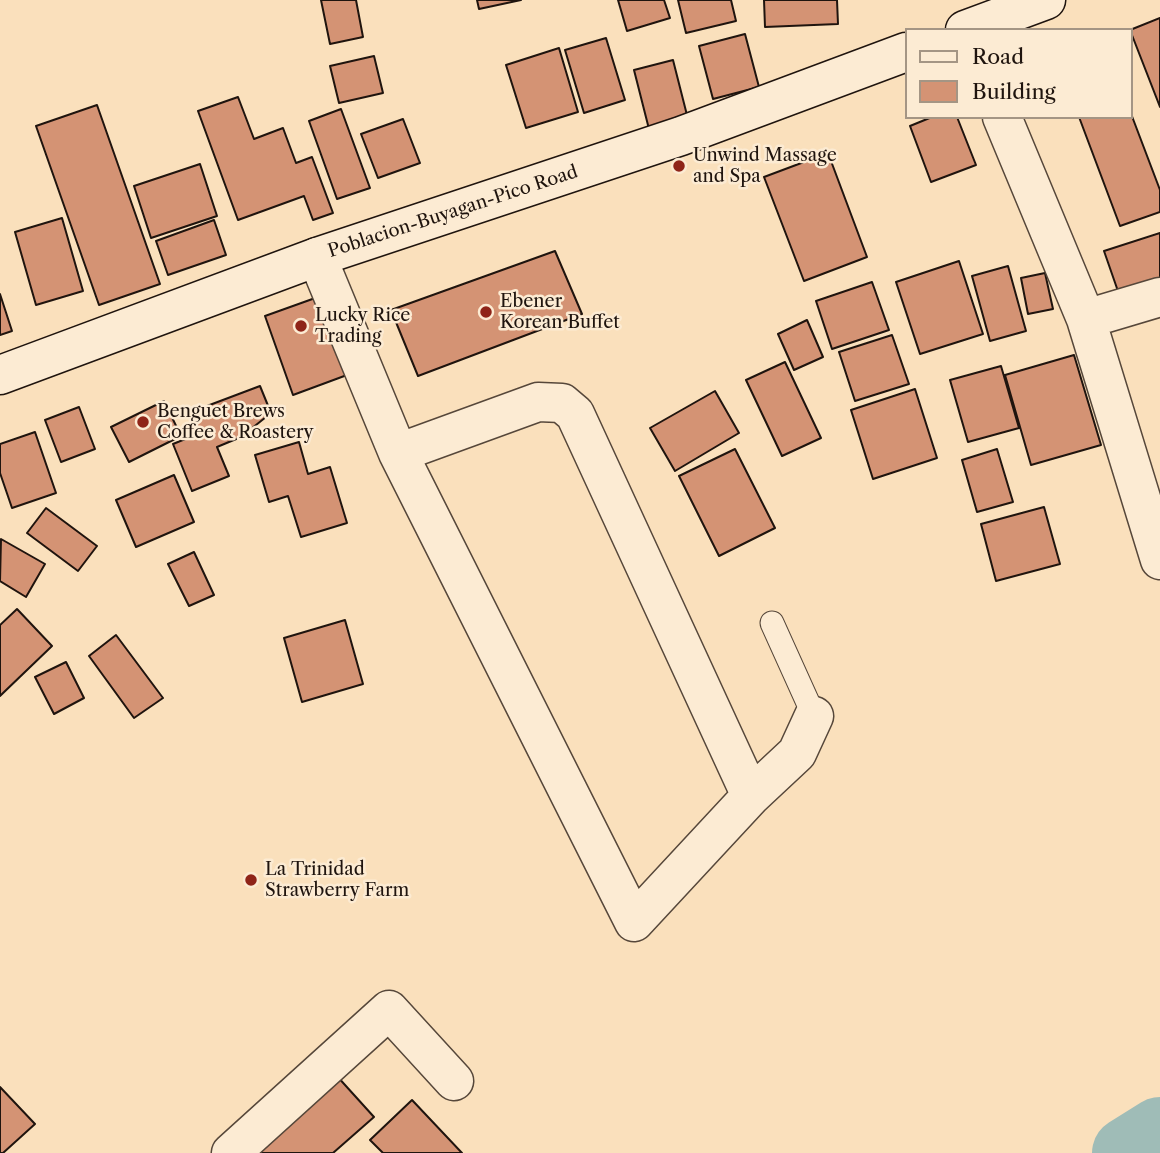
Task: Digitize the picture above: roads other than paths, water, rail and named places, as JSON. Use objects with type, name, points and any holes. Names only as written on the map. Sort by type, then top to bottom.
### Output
[{"type":"street","points":[[970,28],[1046,0]]},
{"type":"street","name":"Poblacion-Buyagan-Pico Road","points":[[0,375],[317,257],[681,136],[904,53]]},
{"type":"street","points":[[1003,119],[1086,319],[1160,560]]},
{"type":"street","points":[[317,257],[398,453],[634,922],[751,796],[797,753],[814,716]]},
{"type":"street","points":[[1086,319],[1160,297]]},
{"type":"street","points":[[398,453],[538,402],[562,403],[575,414],[751,796]]},
{"type":"street","points":[[230,1153],[389,1010],[454,1081]]},
{"type":"lane","points":[[772,624],[814,716]]},
{"type":"waterway","points":[[1128,1153],[1160,1133]]},
{"type":"waterway","points":[[1138,1153],[1151,1138]]},
{"type":"place","name":"Unwind Massage and Spa","points":[[679,166]]},
{"type":"place","name":"Ebener Korean Buffet","points":[[486,312]]},
{"type":"place","name":"Lucky Rice Trading","points":[[301,326]]},
{"type":"place","name":"Benguet Brews Coffee & Roastery","points":[[143,422]]},
{"type":"place","name":"La Trinidad Strawberry Farm","points":[[251,880]]}]
